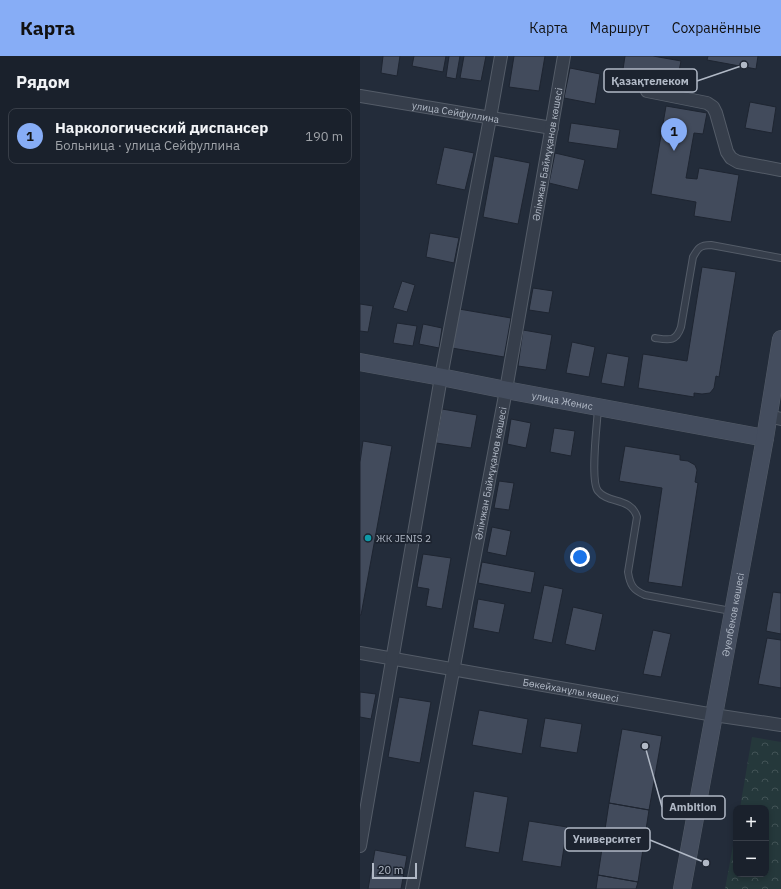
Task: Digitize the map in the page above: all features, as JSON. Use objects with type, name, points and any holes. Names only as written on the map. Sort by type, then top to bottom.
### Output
[{"type":"street","points":[[360,846],[441,377],[501,56]]},
{"type":"street","name":"Әлімжан Баймұқанов көшесі","points":[[412,889],[506,390],[564,56]]},
{"type":"street","points":[[647,91],[707,103],[713,107],[716,113],[727,152],[731,158],[738,162],[781,170]]},
{"type":"street","name":"улица Сейфуллина","points":[[360,96],[552,128]]},
{"type":"street","name":"Әуелбеков көшесі","points":[[682,889],[765,438],[774,417],[781,339]]},
{"type":"street","name":"улица Женис","points":[[360,362],[765,438]]},
{"type":"street","name":"Бөкейханұлы көшесі","points":[[360,653],[453,668],[714,715],[781,725]]},
{"type":"lane","points":[[655,338],[675,338],[679,332],[693,257],[699,247],[711,245],[781,258]]},
{"type":"lane","points":[[598,407],[594,470],[595,485],[601,494],[630,506],[636,512],[637,517],[628,572],[629,581],[632,587],[637,592],[645,595],[733,611]]},
{"type":"green space","points":[[752,737],[781,742],[781,889],[725,889],[733,845],[733,877],[769,877],[769,805],[741,805]]},
{"type":"building","points":[[383,56],[400,56],[397,76],[381,73]]},
{"type":"building","points":[[414,56],[446,56],[443,72],[412,66]]},
{"type":"building","points":[[449,56],[460,56],[456,79],[446,77]]},
{"type":"building","points":[[464,56],[486,56],[481,81],[460,78]]},
{"type":"building","points":[[514,56],[545,56],[539,91],[509,87]]},
{"type":"building","points":[[625,56],[653,56],[681,61],[676,86],[622,76]]},
{"type":"building","points":[[708,56],[758,56],[756,69],[707,60]]},
{"type":"building","points":[[570,68],[600,74],[595,104],[564,98]]},
{"type":"building","points":[[750,102],[776,107],[772,133],[745,128]]},
{"type":"building","points":[[666,106],[707,113],[703,134],[694,133],[686,178],[697,179],[699,168],[739,175],[731,222],[694,216],[696,202],[651,194]]},
{"type":"building","points":[[571,123],[620,130],[617,149],[568,142]]},
{"type":"building","points":[[444,147],[474,153],[465,190],[436,184]]},
{"type":"building","points":[[555,153],[585,160],[578,190],[549,183]]},
{"type":"building","points":[[494,156],[530,163],[518,224],[483,217]]},
{"type":"building","points":[[430,233],[459,238],[454,263],[426,257]]},
{"type":"building","points":[[702,267],[736,272],[719,377],[716,376],[714,388],[710,393],[694,393],[694,397],[638,388],[643,354],[687,361]]},
{"type":"building","points":[[402,281],[415,285],[407,312],[393,308]]},
{"type":"building","points":[[533,288],[553,291],[549,313],[529,310]]},
{"type":"building","points":[[360,304],[373,306],[368,332],[360,331]]},
{"type":"building","points":[[459,309],[511,318],[504,357],[452,348]]},
{"type":"building","points":[[397,323],[417,326],[413,346],[393,343]]},
{"type":"building","points":[[423,324],[442,328],[439,348],[419,344]]},
{"type":"building","points":[[523,330],[552,335],[546,370],[518,366]]},
{"type":"building","points":[[572,342],[595,347],[589,377],[566,373]]},
{"type":"building","points":[[607,353],[629,357],[624,387],[601,383]]},
{"type":"building","points":[[442,409],[477,415],[471,448],[436,443]]},
{"type":"building","points":[[511,419],[531,423],[526,448],[507,444]]},
{"type":"building","points":[[554,428],[575,431],[571,456],[550,452]]},
{"type":"building","name":"ЖК JENIS 2","points":[[363,441],[392,446],[360,615],[360,462]]},
{"type":"building","points":[[625,446],[680,455],[680,460],[688,461],[695,465],[697,470],[695,482],[698,483],[682,587],[648,582],[662,488],[619,481]]},
{"type":"building","points":[[499,481],[514,483],[509,510],[494,508]]},
{"type":"building","points":[[492,527],[511,531],[506,556],[487,552]]},
{"type":"building","points":[[423,554],[451,558],[442,609],[426,606],[429,589],[417,587]]},
{"type":"building","points":[[482,562],[535,572],[531,593],[478,583]]},
{"type":"building","points":[[544,585],[563,589],[552,643],[533,639]]},
{"type":"building","points":[[773,592],[781,593],[781,634],[766,631]]},
{"type":"building","points":[[478,599],[505,604],[499,633],[473,628]]},
{"type":"building","points":[[573,607],[603,614],[595,651],[565,644]]},
{"type":"building","points":[[653,630],[671,634],[661,677],[643,674]]},
{"type":"building","points":[[767,638],[781,640],[781,688],[758,684]]},
{"type":"building","points":[[360,692],[376,694],[371,719],[360,717]]},
{"type":"building","points":[[399,697],[431,702],[420,763],[388,757]]},
{"type":"building","points":[[479,710],[528,719],[522,754],[472,745]]},
{"type":"building","points":[[545,718],[582,724],[577,753],[540,747]]},
{"type":"building","points":[[622,729],[662,736],[649,810],[609,803]]},
{"type":"building","points":[[474,791],[508,797],[499,853],[465,847]]},
{"type":"building","points":[[609,803],[649,810],[638,882],[598,875]]},
{"type":"building","points":[[529,821],[567,827],[561,867],[522,861]]},
{"type":"building","points":[[375,850],[407,856],[401,889],[368,889]]},
{"type":"building","points":[[598,875],[638,882],[636,889],[596,889]]},
{"type":"place","name":"Қазақтелеком","points":[[744,65]]},
{"type":"place","name":"Наркологический диспансер","points":[[674,151]]},
{"type":"place","name":"ЖК JENIS 2","points":[[368,538]]},
{"type":"place","name":"Ambition","points":[[645,746]]},
{"type":"place","name":"Университет","points":[[706,863]]}]
